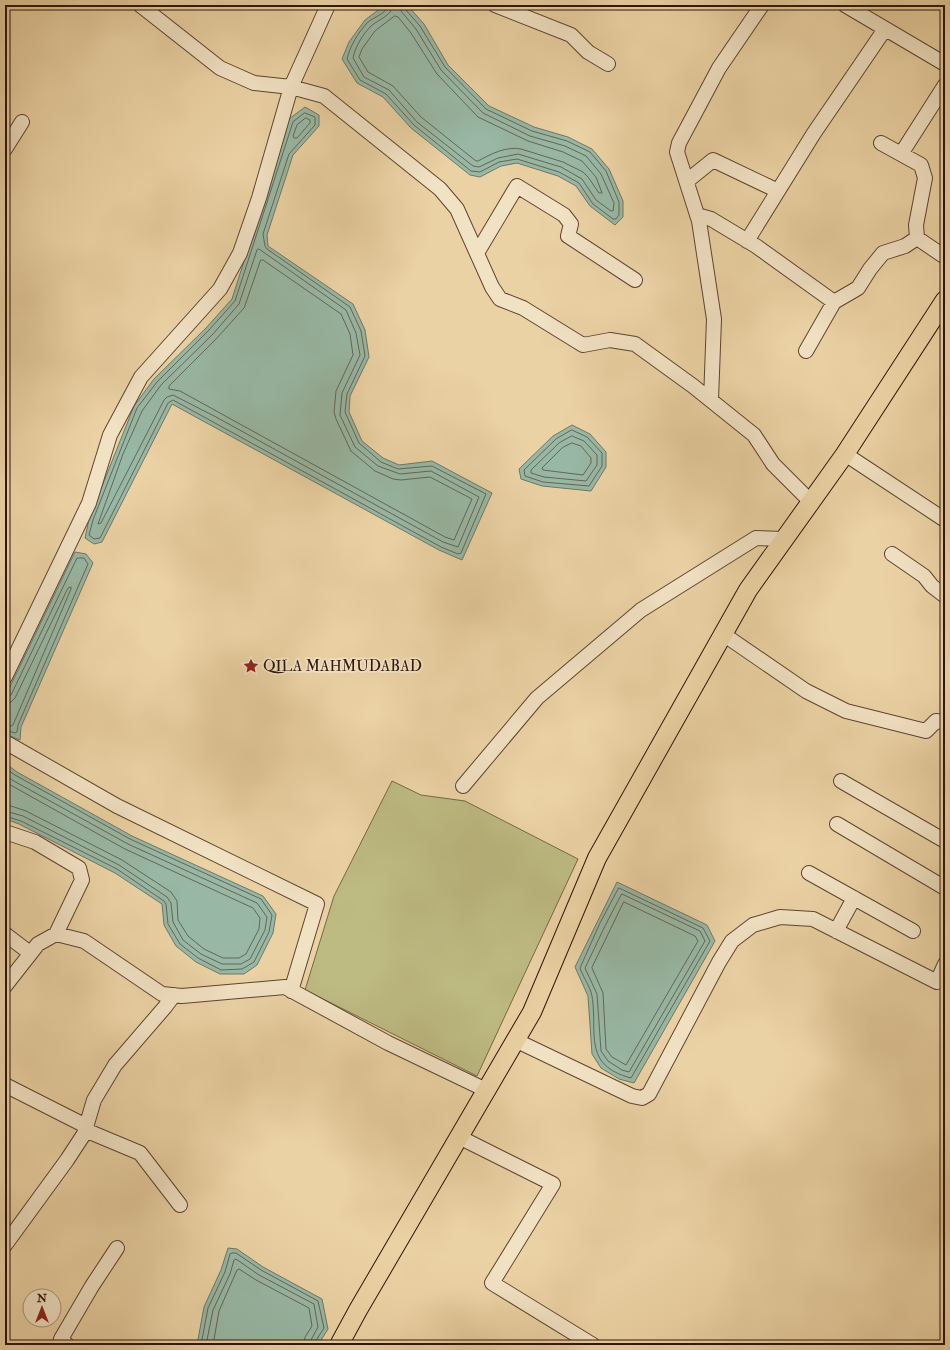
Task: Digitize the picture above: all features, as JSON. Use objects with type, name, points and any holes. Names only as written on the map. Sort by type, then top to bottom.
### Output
[{"type":"main road","points":[[339,1345],[532,1012],[598,858],[748,590],[845,454],[945,300]]},
{"type":"street","points":[[140,5],[220,68],[254,82],[291,87],[324,96],[440,189],[457,209],[492,287],[500,299],[523,308],[583,345],[610,340],[635,344],[693,386],[754,435],[773,464],[811,502]]},
{"type":"street","points":[[5,677],[89,503],[110,435],[141,377],[220,290],[240,253],[259,198],[291,87],[328,5]]},
{"type":"street","points":[[495,5],[571,35],[588,52],[608,64]]},
{"type":"street","points":[[711,400],[714,319],[697,214],[677,152],[679,143],[720,68],[762,5]]},
{"type":"street","points":[[845,5],[945,64]]},
{"type":"street","points":[[747,241],[814,132],[885,29]]},
{"type":"street","points":[[901,154],[945,85]]},
{"type":"street","points":[[5,149],[22,122]]},
{"type":"street","points":[[881,143],[921,165],[926,178],[916,225],[917,238]]},
{"type":"street","points":[[687,181],[713,160],[778,191]]},
{"type":"street","points":[[476,253],[517,186],[564,214],[571,224],[568,236],[635,280]]},
{"type":"street","points":[[697,214],[711,219],[747,241],[834,302]]},
{"type":"street","points":[[917,238],[945,257]]},
{"type":"street","points":[[806,351],[834,302],[858,288],[870,269],[883,253],[905,246],[917,238]]},
{"type":"street","points":[[845,454],[945,520]]},
{"type":"street","points":[[463,786],[537,698],[641,610],[756,538],[784,540]]},
{"type":"street","points":[[892,554],[924,576],[932,586],[945,596]]},
{"type":"street","points":[[723,634],[806,690],[846,711],[926,731],[936,721],[945,722]]},
{"type":"street","points":[[5,742],[116,806],[316,904],[292,991]]},
{"type":"street","points":[[841,782],[945,841]]},
{"type":"street","points":[[837,824],[945,888]]},
{"type":"street","points":[[5,832],[35,842],[79,868],[82,880],[56,934],[38,944],[5,986]]},
{"type":"street","points":[[809,873],[913,931]]},
{"type":"street","points":[[836,931],[854,898]]},
{"type":"street","points":[[515,1040],[632,1096],[642,1098],[650,1094],[732,940],[753,925],[780,918],[813,919],[937,982],[945,964]]},
{"type":"street","points":[[5,934],[30,953]]},
{"type":"street","points":[[56,934],[84,941],[162,994],[182,996],[285,988],[388,1043],[486,1090]]},
{"type":"street","points":[[5,1245],[68,1160],[86,1128],[94,1100],[115,1065],[174,995]]},
{"type":"street","points":[[5,1085],[86,1128],[140,1153],[180,1205]]},
{"type":"street","points":[[459,1137],[552,1184],[492,1283],[593,1345]]},
{"type":"street","points":[[67,1345],[62,1339],[92,1286],[117,1248]]},
{"type":"shaded area","points":[[392,781],[421,795],[465,801],[578,859],[477,1076],[305,990],[334,896]]},
{"type":"water","points":[[385,5],[408,6],[424,24],[448,65],[489,106],[534,127],[568,137],[592,149],[609,169],[623,201],[623,217],[615,225],[590,206],[576,186],[558,176],[517,163],[501,166],[480,177],[470,175],[411,128],[383,97],[357,83],[342,59],[349,42],[365,20]]},
{"type":"water","points":[[305,107],[319,115],[319,126],[293,155],[267,235],[268,246],[353,304],[365,330],[369,357],[350,396],[349,412],[362,441],[383,458],[399,465],[432,461],[492,493],[462,560],[439,550],[172,404],[102,542],[94,544],[85,538],[89,519],[134,406],[154,379],[206,328],[232,299],[289,119]]},
{"type":"water","points":[[572,425],[590,434],[606,452],[606,467],[591,491],[542,486],[521,479],[519,469],[553,436]]},
{"type":"water","points":[[75,552],[86,554],[93,563],[21,727],[20,740],[5,734],[5,697]]},
{"type":"water","points":[[5,763],[17,772],[132,836],[263,896],[276,914],[273,933],[257,965],[244,974],[220,974],[196,962],[176,946],[164,925],[162,904],[115,873],[19,824],[5,819]]},
{"type":"water","points":[[617,882],[707,925],[715,941],[634,1083],[619,1079],[601,1068],[592,1054],[588,996],[575,967]]},
{"type":"water","points":[[228,1248],[237,1249],[263,1267],[322,1299],[328,1329],[318,1345],[197,1345],[204,1307],[221,1270]]},
{"type":"place","name":"QILA MAHMUDABAD","points":[[251,666]]}]
